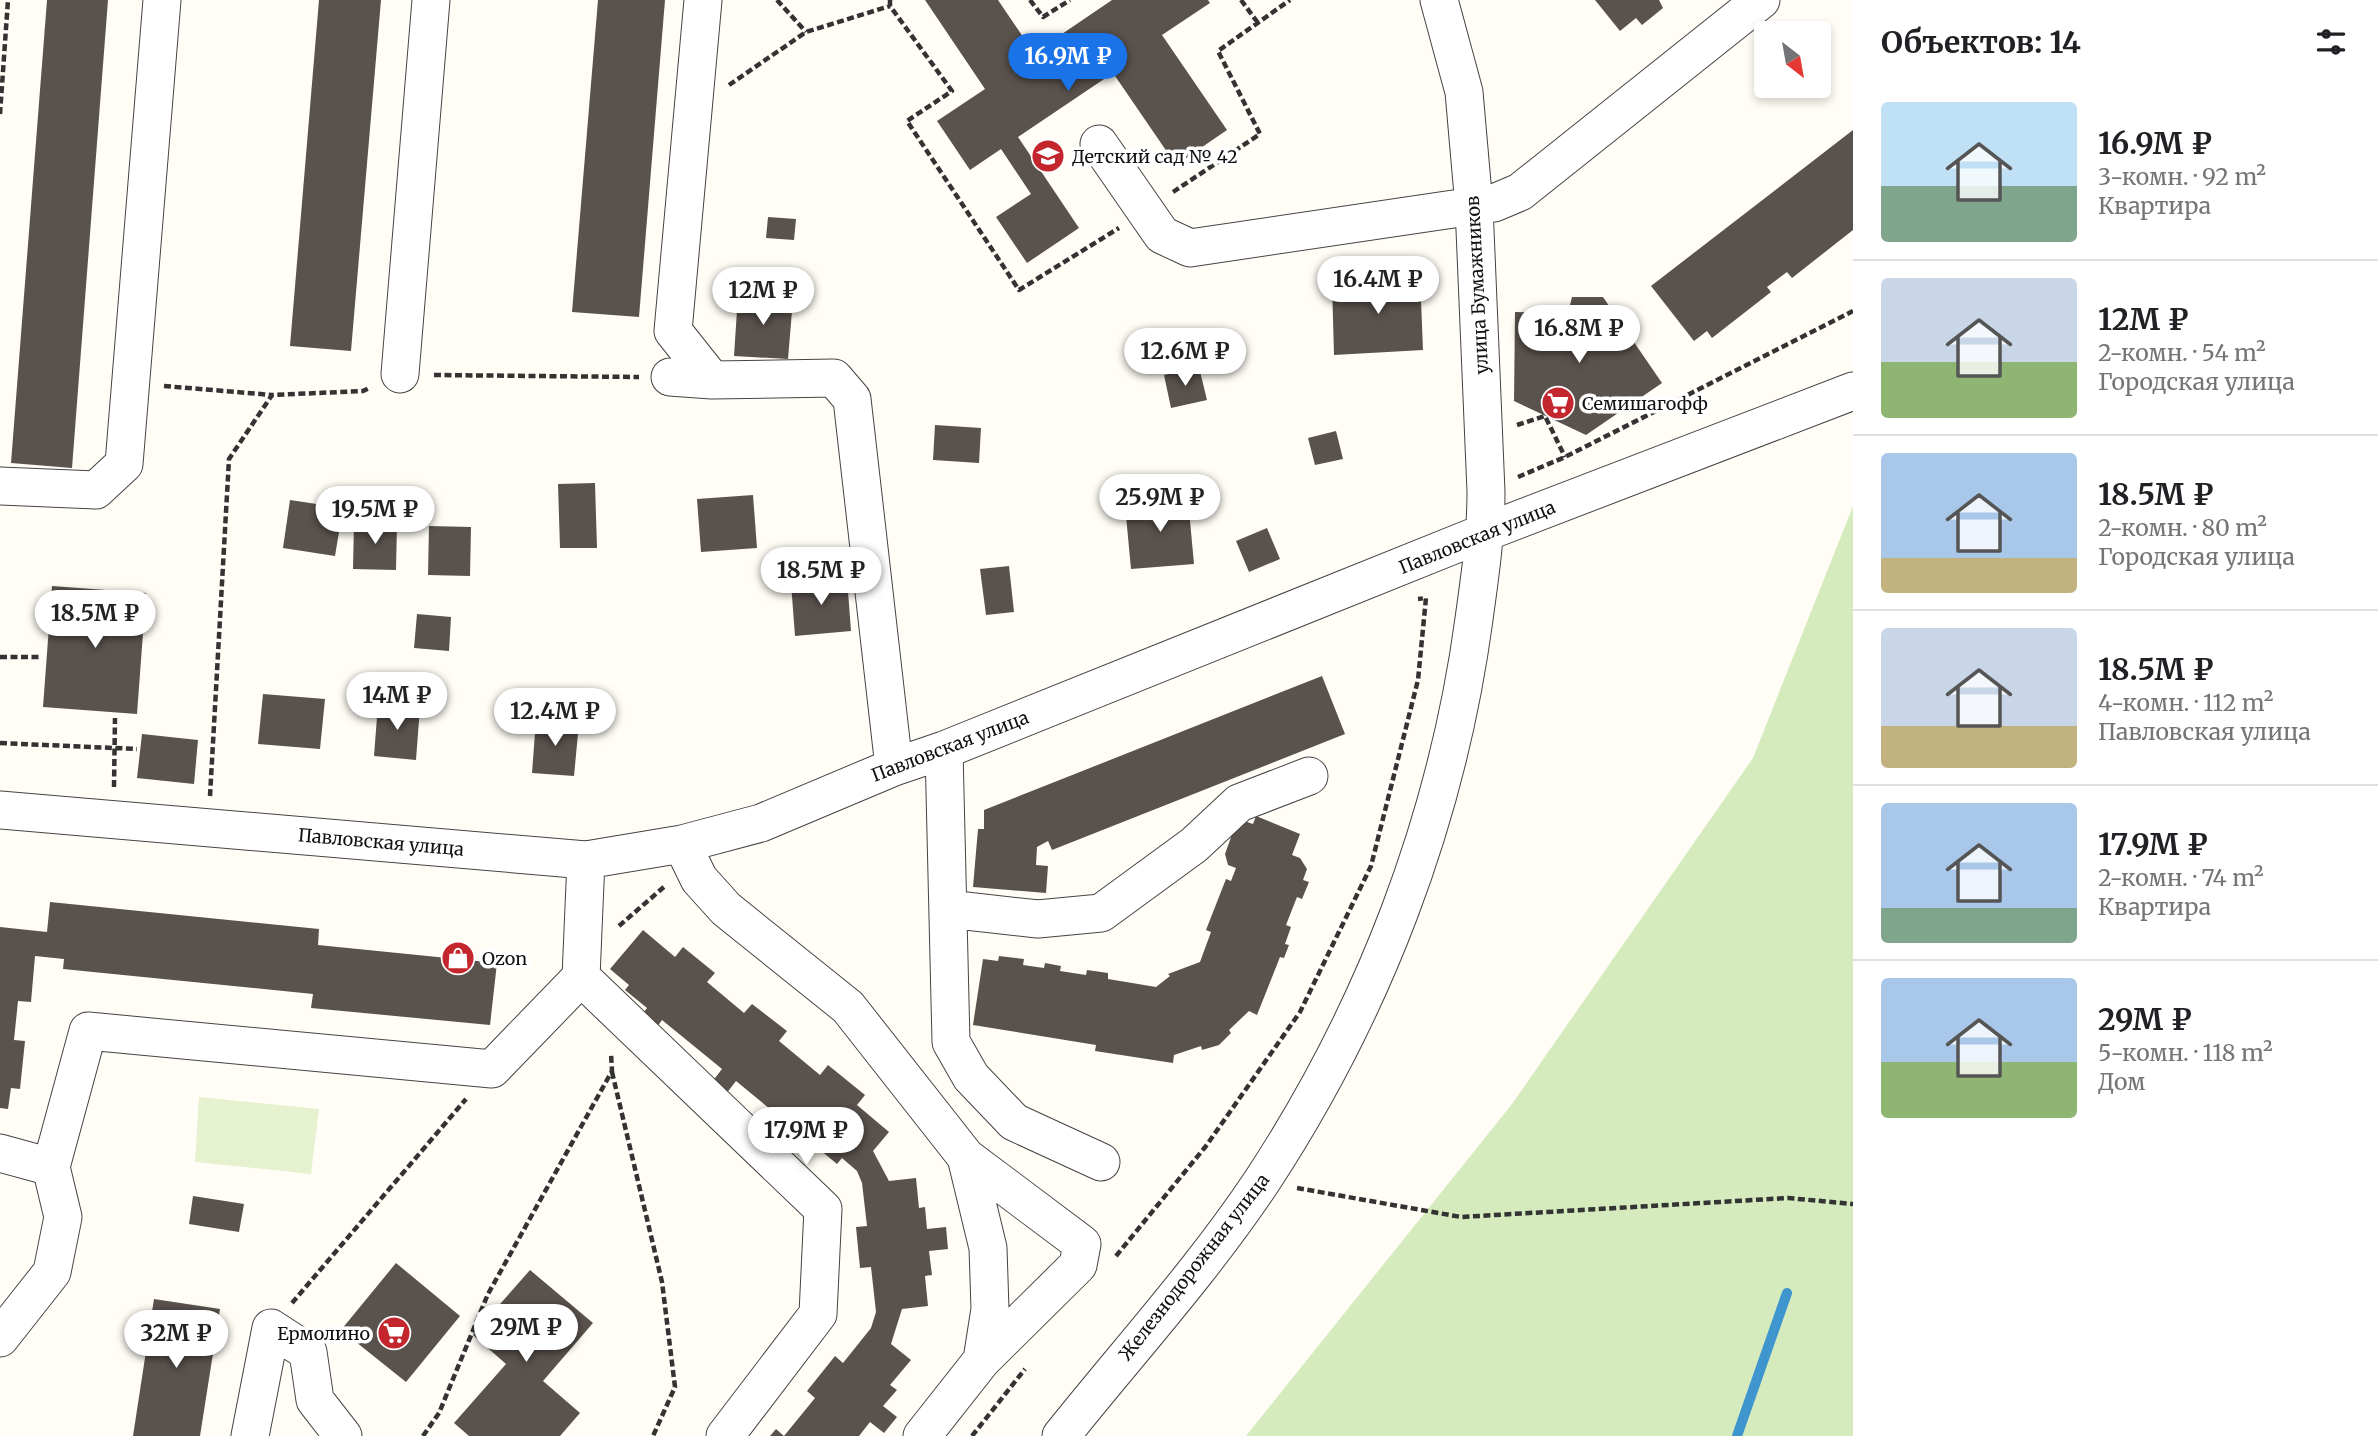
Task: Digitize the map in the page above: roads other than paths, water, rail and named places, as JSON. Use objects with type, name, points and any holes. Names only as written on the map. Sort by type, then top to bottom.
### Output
[{"type":"street","points":[[0,486],[96,490],[124,464],[162,0]]},
{"type":"street","points":[[400,374],[431,0]]},
{"type":"street","points":[[703,0],[673,331],[712,380]]},
{"type":"street","name":"улица Бумажников","points":[[1439,0],[1464,92],[1474,206],[1486,532]]},
{"type":"street","points":[[1099,145],[1162,235],[1190,248],[1494,203],[1520,192],[1761,0]]},
{"type":"street","points":[[670,377],[712,380],[834,378],[852,399],[894,767]]},
{"type":"street","name":"Павловская улица","points":[[0,810],[586,860],[682,844],[761,823],[894,767],[944,750],[1486,532],[1853,391]]},
{"type":"street","name":"Железнодорожная улица","points":[[1061,1436],[1208,1254],[1262,1181],[1334,1058],[1385,954],[1426,837],[1454,742],[1486,532]]},
{"type":"street","points":[[944,750],[951,1042],[971,1077],[1014,1122],[1101,1162]]},
{"type":"street","points":[[948,909],[1038,919],[1101,913],[1194,845],[1239,803],[1310,776]]},
{"type":"street","points":[[682,844],[698,879],[726,909],[848,1007],[966,1157],[1082,1244],[1078,1265],[982,1360],[922,1436]]},
{"type":"street","points":[[0,1338],[52,1272],[63,1217],[51,1167],[88,1031],[492,1069],[581,977],[586,860]]},
{"type":"street","points":[[581,977],[823,1209],[818,1314],[725,1436]]},
{"type":"street","points":[[0,1153],[51,1167]]},
{"type":"street","points":[[966,1157],[988,1248],[990,1309],[982,1360]]},
{"type":"street","points":[[250,1436],[271,1328],[308,1352],[315,1400],[343,1436]]},
{"type":"waterway","points":[[1737,1436],[1787,1293]]},
{"type":"place","name":"Детский сад № 42","points":[[1048,156]]},
{"type":"place","name":"Семишагофф","points":[[1558,403]]},
{"type":"place","name":"Ozon","points":[[458,958]]},
{"type":"place","name":"Ермолино","points":[[394,1333]]}]
